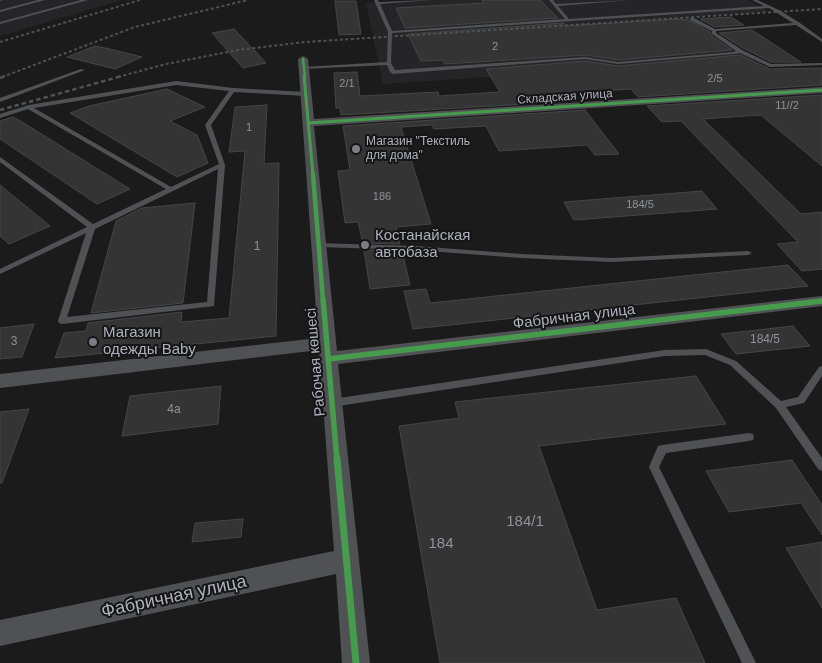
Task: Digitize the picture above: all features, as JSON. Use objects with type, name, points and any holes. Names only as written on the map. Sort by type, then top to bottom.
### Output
[{"type":"street","name":"Рабочая көшесі","points":[[304,64],[356,663]]},
{"type":"street","name":"Складская улица","points":[[308,123],[822,90]]},
{"type":"street","name":"Фабричная улица","points":[[0,381],[328,351],[822,300]]},
{"type":"street","name":"Фабричная улица","points":[[0,633],[348,560]]},
{"type":"lane","points":[[0,11],[43,0]]},
{"type":"lane","points":[[0,23],[86,0]]},
{"type":"lane","points":[[430,0],[377,2],[390,32],[389,63],[393,72],[585,58],[618,63],[740,52]]},
{"type":"lane","points":[[551,0],[568,20]]},
{"type":"lane","points":[[556,6],[629,0]]},
{"type":"lane","points":[[754,0],[770,7],[822,41]]},
{"type":"lane","points":[[390,32],[770,7]]},
{"type":"lane","points":[[692,19],[714,30],[798,24]]},
{"type":"lane","points":[[714,30],[714,33],[740,52],[770,66],[822,64]]},
{"type":"lane","points":[[304,64],[389,63]]},
{"type":"lane","points":[[0,100],[83,70]]},
{"type":"lane","points":[[0,116],[29,107],[176,83],[233,90],[306,94]]},
{"type":"lane","points":[[92,227],[62,321],[211,304],[222,165],[208,125],[233,90]]},
{"type":"lane","points":[[29,107],[172,190]]},
{"type":"lane","points":[[0,160],[92,227]]},
{"type":"lane","points":[[1,270],[222,165]]},
{"type":"lane","points":[[319,246],[415,248],[521,256],[612,260],[748,253]]},
{"type":"lane","points":[[332,403],[665,353],[706,352],[733,363],[779,405],[822,466]]},
{"type":"lane","points":[[779,405],[801,400],[822,369]]},
{"type":"lane","points":[[749,663],[654,467],[662,450],[750,437]]},
{"type":"shaded area","points":[[0,0],[122,0],[0,36]]},
{"type":"shaded area","points":[[413,0],[748,0],[770,12],[691,17],[758,59],[383,84],[366,3]]},
{"type":"building","points":[[482,0],[540,0],[558,18],[405,28],[396,8],[484,3]]},
{"type":"building","points":[[335,1],[356,1],[361,34],[339,35]]},
{"type":"building","points":[[731,17],[744,25],[715,27],[700,19]]},
{"type":"building","points":[[677,19],[688,20],[710,32],[711,36],[732,50],[618,60],[585,55],[445,64],[443,60],[421,61],[408,34],[564,23],[567,26]]},
{"type":"building","points":[[234,29],[266,63],[243,68],[212,33]]},
{"type":"building","points":[[752,30],[801,62],[771,62],[719,33]]},
{"type":"building","points":[[95,46],[142,57],[115,69],[67,57]]},
{"type":"building","points":[[740,55],[770,69],[822,68],[822,85],[638,97],[631,89],[571,93],[577,101],[341,115],[340,108],[336,108],[334,73],[357,72],[360,96],[438,92],[439,96],[500,92],[486,69],[585,61],[618,66]]},
{"type":"building","points":[[167,89],[205,107],[170,121],[197,135],[208,163],[177,177],[70,113],[89,106]]},
{"type":"building","points":[[822,95],[822,166],[761,115],[703,119],[801,214],[822,212],[822,269],[802,271],[777,244],[798,242],[681,121],[662,122],[647,106]]},
{"type":"building","points":[[267,105],[264,164],[279,163],[276,336],[55,358],[64,333],[86,331],[88,323],[182,312],[181,322],[229,318],[245,151],[229,152],[235,107]]},
{"type":"building","points":[[585,110],[619,154],[595,155],[587,145],[499,151],[486,126],[434,129],[432,125],[401,127],[431,224],[396,227],[400,244],[363,243],[358,222],[345,223],[338,171],[350,170],[343,126]]},
{"type":"building","points":[[13,117],[130,189],[97,204],[0,139],[0,121]]},
{"type":"building","points":[[0,185],[50,226],[9,244],[0,236]]},
{"type":"building","points":[[702,191],[717,209],[574,220],[564,202]]},
{"type":"building","points":[[195,203],[183,303],[91,313],[116,221],[142,208]]},
{"type":"building","points":[[364,250],[402,251],[410,285],[370,289]]},
{"type":"building","points":[[788,265],[808,286],[413,329],[404,291],[426,289],[430,303]]},
{"type":"building","points":[[34,324],[22,357],[0,359],[0,328]]},
{"type":"building","points":[[793,326],[810,346],[736,354],[721,334]]},
{"type":"building","points":[[696,376],[726,424],[539,446],[597,610],[676,598],[705,663],[440,663],[399,426],[459,418],[455,402]]},
{"type":"building","points":[[221,386],[218,424],[122,436],[130,396]]},
{"type":"building","points":[[29,409],[2,483],[0,483],[0,412]]},
{"type":"building","points":[[792,460],[822,505],[822,535],[801,503],[729,512],[706,471]]},
{"type":"building","points":[[243,519],[241,537],[192,542],[195,523]]},
{"type":"building","points":[[822,542],[822,608],[786,548]]},
{"type":"railway","points":[[0,42],[140,0]]},
{"type":"railway","points":[[2,77],[135,27],[248,0]]},
{"type":"railway","points":[[118,77],[166,64],[238,50],[305,42],[822,9]]},
{"type":"railway","points":[[0,78],[5,76]]},
{"type":"railway","points":[[0,110],[122,76]]},
{"type":"cycle path","points":[[303,59],[356,663]]},
{"type":"cycle path","points":[[308,123],[822,90]]},
{"type":"cycle path","points":[[328,359],[822,301]]},
{"type":"place","name":"Магазин \"Текстиль для дома\"","points":[[356,149]]},
{"type":"place","name":"Костанайская автобаза","points":[[365,245]]},
{"type":"place","name":"Магазин одежды Baby","points":[[93,342]]}]
